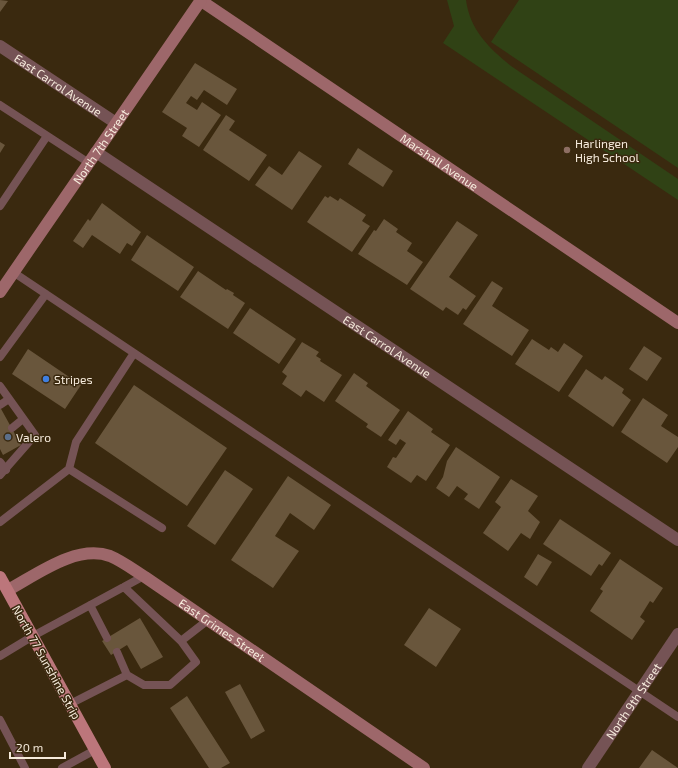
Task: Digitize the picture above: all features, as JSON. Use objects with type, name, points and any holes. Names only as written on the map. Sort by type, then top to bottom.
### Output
[{"type":"main road","name":"North 77 Sunshine Strip","points":[[0,576],[105,768]]},
{"type":"street","name":"North 7th Street","points":[[0,292],[201,0]]},
{"type":"street","name":"Marshall Avenue","points":[[201,0],[678,323]]},
{"type":"street","name":"East Carrol Avenue","points":[[0,46],[116,123]]},
{"type":"street","name":"East Carrol Avenue","points":[[96,152],[678,540]]},
{"type":"street","name":"East Grimes Street","points":[[8,590],[71,556],[91,554],[110,556],[144,576],[424,768]]},
{"type":"street","name":"North 9th Street","points":[[588,768],[678,634]]},
{"type":"lane","points":[[0,105],[89,163]]},
{"type":"lane","points":[[0,206],[47,136]]},
{"type":"lane","points":[[14,272],[678,717]]},
{"type":"lane","points":[[0,357],[46,294]]},
{"type":"lane","points":[[0,522],[69,469],[76,442],[134,353]]},
{"type":"lane","points":[[0,386],[35,435],[3,472]]},
{"type":"lane","points":[[0,405],[9,399]]},
{"type":"lane","points":[[12,428],[24,419]]},
{"type":"lane","points":[[0,462],[3,472]]},
{"type":"lane","points":[[69,469],[162,528]]},
{"type":"lane","points":[[0,656],[33,636],[144,576]]},
{"type":"lane","points":[[117,652],[127,675],[144,685],[170,685],[196,662],[181,640],[124,587]]},
{"type":"lane","points":[[90,605],[107,638]]},
{"type":"lane","points":[[181,640],[208,620]]},
{"type":"lane","points":[[70,704],[127,675]]},
{"type":"lane","points":[[0,720],[25,768]]},
{"type":"lane","points":[[62,768],[95,750]]},
{"type":"green space","points":[[447,0],[466,0],[468,11],[482,38],[511,66],[678,179],[678,200],[443,43],[454,26]]},
{"type":"green space","points":[[519,0],[678,0],[678,168],[491,42]]},
{"type":"building","points":[[0,0],[8,1],[0,12]]},
{"type":"building","points":[[195,63],[237,89],[227,105],[204,90],[197,100],[191,96],[186,103],[197,110],[202,102],[221,115],[199,147],[182,136],[187,128],[162,112]]},
{"type":"building","points":[[226,115],[235,121],[229,130],[267,155],[249,181],[203,150]]},
{"type":"building","points":[[0,142],[5,145],[0,153]]},
{"type":"building","points":[[358,148],[393,171],[383,187],[348,164]]},
{"type":"building","points":[[299,151],[322,166],[292,210],[255,185],[269,166],[282,175]]},
{"type":"building","points":[[325,196],[328,198],[330,196],[338,201],[340,198],[366,215],[362,221],[370,226],[352,252],[307,222]]},
{"type":"building","points":[[102,203],[141,232],[132,246],[127,243],[120,254],[92,235],[83,248],[73,241],[88,219],[90,221]]},
{"type":"building","points":[[384,219],[398,229],[396,232],[412,243],[407,251],[423,262],[407,285],[358,254],[374,230],[376,231]]},
{"type":"building","points":[[457,221],[478,235],[449,277],[476,296],[466,310],[463,308],[458,315],[446,307],[443,311],[410,289]]},
{"type":"building","points":[[147,235],[194,267],[178,291],[131,260]]},
{"type":"building","points":[[198,271],[226,290],[227,289],[234,293],[233,295],[245,303],[228,329],[180,297]]},
{"type":"building","points":[[492,281],[503,288],[492,306],[529,330],[512,356],[463,324]]},
{"type":"building","points":[[250,308],[296,339],[279,364],[233,333]]},
{"type":"building","points":[[532,339],[549,350],[551,347],[558,352],[564,343],[583,356],[559,392],[515,364]]},
{"type":"building","points":[[302,342],[319,352],[316,356],[321,359],[320,361],[342,375],[324,402],[306,390],[301,397],[282,384],[287,376],[282,372]]},
{"type":"building","points":[[644,346],[662,358],[647,381],[629,369]]},
{"type":"building","name":"Stripes","points":[[28,349],[81,385],[65,409],[12,374]]},
{"type":"building","points":[[586,369],[602,380],[605,376],[624,389],[622,393],[631,400],[613,427],[568,396]]},
{"type":"building","points":[[354,373],[368,383],[366,386],[400,410],[381,437],[366,427],[368,424],[335,401]]},
{"type":"building","points":[[134,385],[227,448],[187,506],[95,443]]},
{"type":"building","points":[[643,398],[668,415],[661,426],[678,437],[678,447],[667,463],[621,432]]},
{"type":"building","name":"Valero","points":[[0,407],[21,445],[3,455],[0,449]]},
{"type":"building","points":[[408,411],[433,429],[431,432],[450,445],[426,481],[417,475],[411,483],[387,467],[393,457],[396,458],[406,443],[400,439],[396,445],[388,440]]},
{"type":"building","points":[[456,447],[500,477],[479,509],[464,499],[468,494],[457,486],[449,497],[436,488],[443,477],[447,461]]},
{"type":"building","points":[[225,470],[253,489],[215,545],[187,526]]},
{"type":"building","points":[[288,476],[331,505],[314,530],[290,513],[275,536],[299,551],[273,588],[231,560]]},
{"type":"building","points":[[511,479],[538,496],[528,511],[540,522],[530,539],[521,533],[508,551],[483,533],[501,507],[495,502]]},
{"type":"building","points":[[560,519],[611,553],[602,566],[599,564],[591,576],[543,544]]},
{"type":"building","points":[[538,554],[552,562],[537,586],[524,577]]},
{"type":"building","points":[[620,559],[663,588],[653,603],[650,601],[640,617],[645,621],[632,640],[590,611],[603,591],[600,589]]},
{"type":"building","points":[[429,608],[461,629],[436,667],[404,645]]},
{"type":"building","points":[[140,618],[163,657],[141,669],[127,645],[111,655],[102,641]]},
{"type":"building","points":[[240,684],[265,731],[251,739],[225,692]]},
{"type":"building","points":[[187,696],[230,763],[221,768],[209,768],[170,708]]},
{"type":"building","points":[[652,750],[678,768],[639,768]]},
{"type":"place","name":"Harlingen High School","points":[[567,150]]},
{"type":"place","name":"Stripes","points":[[46,379]]},
{"type":"place","name":"Valero","points":[[8,437]]}]
